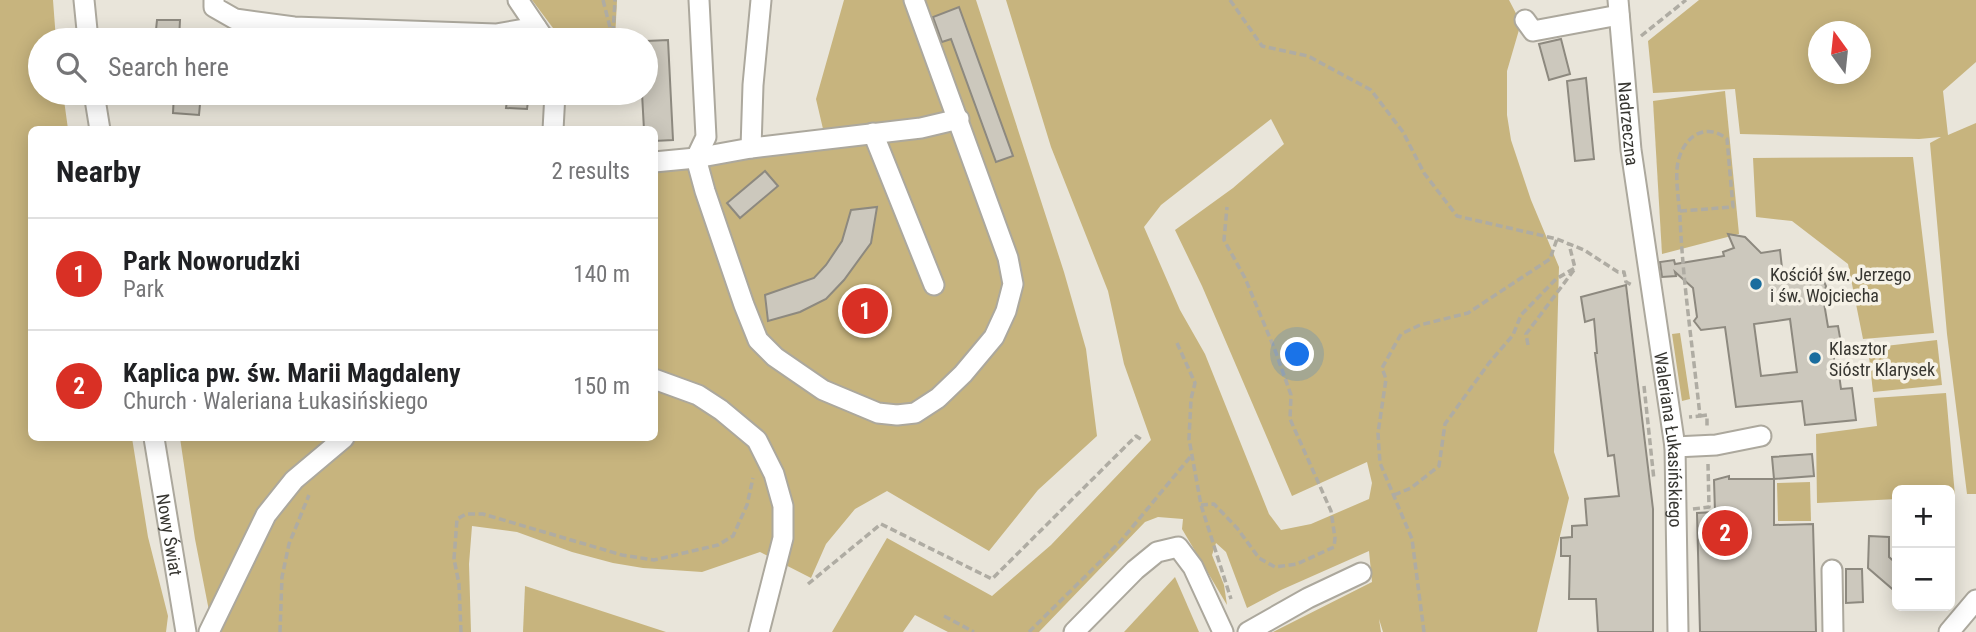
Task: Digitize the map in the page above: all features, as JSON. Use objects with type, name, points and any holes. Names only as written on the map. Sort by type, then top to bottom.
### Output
[{"type":"street","points":[[85,0],[87,28]]},
{"type":"street","points":[[214,0],[214,7],[235,19],[320,28]]},
{"type":"street","points":[[518,0],[537,28]]},
{"type":"street","points":[[699,0],[706,137],[696,158],[705,191],[758,340],[775,357],[823,390],[878,413],[897,415],[915,413],[938,398],[963,374],[994,337],[1006,311],[1013,284],[1008,258],[914,0]]},
{"type":"street","points":[[751,148],[753,85],[761,0]]},
{"type":"street","points":[[1525,20],[1533,31],[1619,8]]},
{"type":"street","name":"Nadrzeczna","points":[[1619,8],[1631,150],[1646,248]]},
{"type":"street","points":[[96,105],[99,126]]},
{"type":"street","points":[[553,126],[554,105]]},
{"type":"street","points":[[658,162],[921,128],[959,118]]},
{"type":"street","points":[[873,133],[934,285]]},
{"type":"street","name":"Waleriana Łukasińskiego","points":[[1646,248],[1675,447],[1678,632]]},
{"type":"street","points":[[658,380],[698,395],[721,410],[751,435],[765,453],[774,474],[785,520],[779,557],[759,632]]},
{"type":"street","points":[[1675,447],[1708,446],[1761,436]]},
{"type":"street","name":"Nowy Świat","points":[[154,441],[186,632]]},
{"type":"street","points":[[209,632],[265,515],[294,480],[340,441]]},
{"type":"street","points":[[1074,632],[1157,552],[1178,547],[1193,567],[1223,632]]},
{"type":"street","points":[[1832,570],[1833,632]]},
{"type":"street","points":[[1248,632],[1308,598],[1361,573]]},
{"type":"street","points":[[1949,632],[1976,600]]},
{"type":"path","points":[[603,0],[610,28]]},
{"type":"path","points":[[614,28],[615,0]]},
{"type":"path","points":[[1230,0],[1262,46],[1308,56],[1371,90],[1403,132],[1424,173],[1457,216],[1558,239],[1584,250],[1618,272],[1624,272],[1626,282],[1632,284],[1633,297]]},
{"type":"path","points":[[1637,39],[1686,0]]},
{"type":"path","points":[[1680,211],[1734,206],[1727,139],[1717,131],[1705,131],[1691,138],[1682,150],[1677,168],[1683,271],[1700,416]]},
{"type":"path","points":[[1201,505],[1214,504],[1237,528],[1259,558],[1275,567],[1297,564],[1334,547],[1331,511],[1290,419],[1291,395],[1275,349],[1245,278],[1224,240],[1227,206]]},
{"type":"path","points":[[1423,632],[1412,539],[1380,463],[1378,433],[1386,379],[1382,368],[1401,334],[1420,325],[1468,313],[1550,259],[1558,239]]},
{"type":"path","points":[[1569,244],[1575,268]]},
{"type":"path","points":[[1394,495],[1411,488],[1439,466],[1445,424],[1513,335],[1521,315],[1556,279],[1575,268]]},
{"type":"path","points":[[1528,345],[1526,334],[1575,268]]},
{"type":"path","points":[[1177,343],[1195,383],[1191,399],[1189,439],[1201,505],[1233,606]]},
{"type":"path","points":[[1643,377],[1655,485]]},
{"type":"path","points":[[1680,418],[1707,415],[1709,507],[1693,509],[1693,521]]},
{"type":"path","points":[[808,584],[881,524],[992,579],[1136,436],[1142,440]]},
{"type":"path","points":[[461,632],[459,584],[454,559],[457,519],[466,514],[483,514],[622,555],[654,560],[718,545],[733,536],[747,505],[756,467],[765,453]]},
{"type":"path","points":[[1029,632],[1120,542],[1191,456]]},
{"type":"path","points":[[280,632],[284,566],[289,544],[317,474],[316,461]]},
{"type":"path","points":[[944,616],[974,632]]},
{"type":"shaded area","points":[[0,0],[53,0],[55,28],[28,28],[28,105],[65,105],[68,126],[28,126],[28,441],[132,441],[148,537],[168,616],[166,632],[0,632]]},
{"type":"shaded area","points":[[532,0],[617,0],[616,28],[553,28]]},
{"type":"shaded area","points":[[844,0],[976,0],[1064,272],[1086,349],[1097,436],[1038,490],[989,551],[887,491],[855,509],[826,544],[811,578],[760,552],[702,572],[643,568],[572,552],[517,532],[472,526],[469,564],[471,632],[216,632],[210,616],[195,539],[180,441],[658,441],[658,172],[827,146],[816,99]]},
{"type":"shaded area","points":[[1006,0],[1509,0],[1521,23],[1507,71],[1507,115],[1511,140],[1531,200],[1559,267],[1554,452],[1569,498],[1537,632],[1383,632],[1379,619],[1381,632],[1273,632],[1372,582],[1369,551],[1247,608],[1226,552],[1216,543],[1212,555],[1224,585],[1227,605],[1182,529],[1183,519],[1158,517],[1145,522],[1039,632],[948,632],[915,615],[903,632],[832,632],[887,538],[992,596],[1051,545],[1151,440],[1124,364],[1108,291],[1051,147]],"holes":[[[1271,119],[1284,144],[1233,188],[1175,230],[1202,286],[1292,496],[1367,462],[1372,483],[1369,499],[1311,524],[1281,530],[1269,514],[1205,354],[1180,310],[1144,227],[1161,205]]]},
{"type":"shaded area","points":[[1699,0],[1976,0],[1976,62],[1943,91],[1948,135],[1976,123],[1976,494],[1967,494],[1947,334],[1930,143],[1941,137],[1919,139],[1740,134],[1735,89],[1653,93],[1648,41]]},
{"type":"shaded area","points":[[1725,91],[1739,234],[1662,254],[1653,101]]},
{"type":"shaded area","points":[[1913,157],[1934,333],[1863,339],[1848,264],[1792,221],[1756,217],[1753,158]]},
{"type":"shaded area","points":[[1680,333],[1690,399],[1682,401],[1672,334]]},
{"type":"shaded area","points":[[1937,340],[1942,385],[1873,392],[1868,348]]},
{"type":"shaded area","points":[[1946,393],[1954,485],[1892,485],[1892,499],[1817,503],[1816,434],[1877,426],[1874,398]]},
{"type":"shaded area","points":[[1810,482],[1811,521],[1778,521],[1777,483]]},
{"type":"shaded area","points":[[1175,577],[1199,632],[1124,632]]},
{"type":"shaded area","points":[[525,586],[666,632],[523,632]]},
{"type":"building","points":[[959,7],[1013,156],[996,162],[951,39],[942,42],[933,17]]},
{"type":"building","points":[[157,20],[180,20],[180,28],[156,28]]},
{"type":"building","points":[[1561,39],[1570,74],[1549,80],[1539,44]]},
{"type":"building","points":[[658,40],[668,40],[673,140],[658,141],[658,126],[644,126],[643,105],[658,105]]},
{"type":"building","points":[[1586,78],[1594,159],[1575,161],[1567,81]]},
{"type":"building","points":[[173,105],[200,105],[199,115],[173,113]]},
{"type":"building","points":[[506,105],[528,105],[527,109],[506,108]]},
{"type":"building","points":[[765,171],[778,186],[740,218],[727,203]]},
{"type":"building","points":[[877,207],[871,243],[844,280],[826,299],[800,312],[768,321],[765,295],[814,278],[842,241],[851,210]]},
{"type":"building","points":[[1728,234],[1745,237],[1761,253],[1780,250],[1783,277],[1807,271],[1820,273],[1826,286],[1823,297],[1828,327],[1838,326],[1841,343],[1832,344],[1836,375],[1839,374],[1841,389],[1852,388],[1856,420],[1805,425],[1802,401],[1736,407],[1725,327],[1701,330],[1694,321],[1697,317],[1693,288],[1675,272],[1676,276],[1662,277],[1660,262],[1674,260],[1675,264],[1724,256],[1723,252],[1734,248]],"holes":[[[1790,319],[1797,372],[1761,376],[1754,324]]]},
{"type":"building","points":[[1626,285],[1653,509],[1653,632],[1598,632],[1596,599],[1569,599],[1570,556],[1561,556],[1561,538],[1572,537],[1572,526],[1587,525],[1585,499],[1619,496],[1614,455],[1608,456],[1595,353],[1594,319],[1585,322],[1581,297]]},
{"type":"building","points":[[1812,454],[1814,476],[1774,479],[1772,457]]},
{"type":"building","points":[[1729,476],[1729,479],[1774,479],[1774,525],[1813,524],[1816,632],[1700,632],[1697,513],[1715,512],[1714,480]]},
{"type":"building","points":[[1869,536],[1889,537],[1892,589],[1868,568]]},
{"type":"building","points":[[1846,569],[1862,569],[1863,602],[1846,603]]},
{"type":"place","name":"Kościół św. Jerzego i św. Wojciecha","points":[[1756,284]]},
{"type":"place","name":"Park Noworudzki","points":[[865,311]]},
{"type":"place","name":"Klasztor Sióstr Klarysek","points":[[1815,358]]},
{"type":"place","name":"Kaplica pw. św. Marii Magdaleny","points":[[1725,533]]}]
